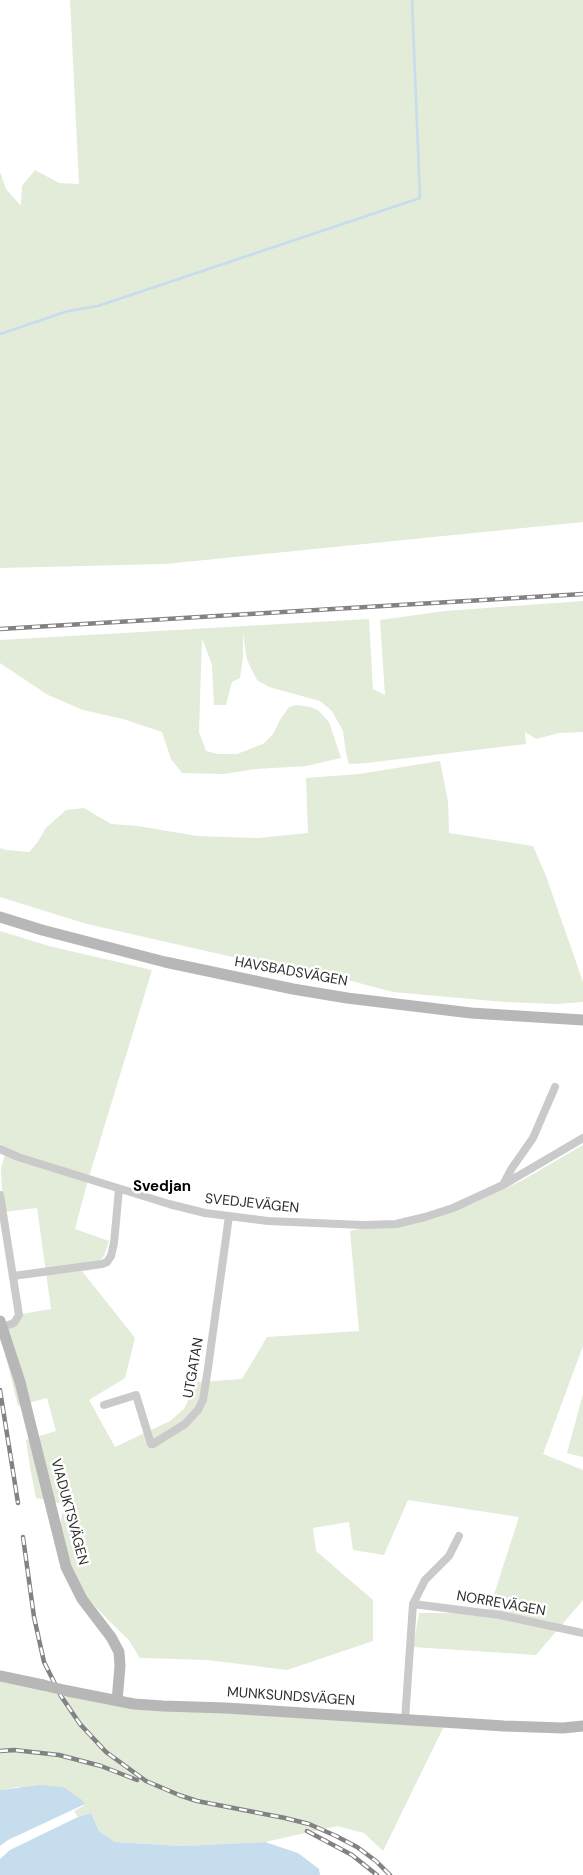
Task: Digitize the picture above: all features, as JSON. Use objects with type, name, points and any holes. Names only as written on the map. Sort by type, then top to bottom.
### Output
[{"type":"street","name":"HAVSBADSVÄGEN","points":[[0,917],[165,962],[293,989],[347,998],[471,1013],[583,1020]]},
{"type":"street","points":[[503,1185],[512,1168],[533,1138],[555,1087]]},
{"type":"street","name":"SVEDJEVÄGEN","points":[[0,1149],[18,1157],[119,1189],[205,1213],[268,1221],[363,1225],[396,1224],[453,1208],[503,1185],[583,1138]]},
{"type":"street","points":[[13,1276],[107,1262],[111,1256],[114,1243],[119,1189]]},
{"type":"street","points":[[0,1195],[19,1315],[14,1323],[1,1324]]},
{"type":"street","name":"UTGATAN","points":[[104,1406],[136,1395],[151,1444],[184,1424],[198,1410],[203,1400],[229,1216]]},
{"type":"street","name":"VIADUKTSVÄGEN","points":[[1,1324],[23,1392],[66,1567],[82,1599],[117,1648],[120,1660],[117,1701]]},
{"type":"street","points":[[405,1720],[413,1604],[426,1580],[449,1556],[459,1536]]},
{"type":"street","name":"NORREVÄGEN","points":[[413,1604],[500,1615],[583,1633]]},
{"type":"street","name":"MUNKSUNDSVÄGEN","points":[[0,1676],[117,1701],[163,1706],[226,1708],[514,1727],[563,1728],[583,1726]]},
{"type":"green space","points":[[70,0],[583,0],[583,522],[165,564],[0,568],[0,172],[6,189],[21,206],[22,186],[35,170],[59,183],[79,184]]},
{"type":"green space","points":[[583,601],[583,732],[559,733],[536,739],[525,732],[526,744],[366,763],[349,764],[343,731],[332,711],[320,701],[269,687],[257,680],[247,660],[243,634],[243,657],[240,678],[232,682],[226,705],[214,705],[212,665],[202,638],[199,732],[206,751],[218,754],[237,754],[263,744],[273,734],[289,707],[296,705],[318,710],[329,722],[341,758],[306,766],[256,769],[223,774],[182,773],[171,759],[162,732],[123,719],[83,710],[48,695],[0,663],[0,640],[369,619],[373,689],[385,695],[380,620],[445,611]]},
{"type":"green space","points":[[440,761],[448,801],[449,833],[533,846],[546,876],[583,982],[583,1002],[555,1004],[505,1002],[393,992],[325,974],[237,958],[87,924],[0,897],[0,848],[29,852],[46,828],[66,810],[84,808],[111,824],[138,826],[197,836],[258,838],[308,833],[306,778],[359,774]]},
{"type":"green space","points":[[0,931],[49,946],[152,970],[88,1180],[75,1229],[109,1241],[104,1256],[92,1270],[82,1271],[135,1338],[125,1378],[89,1400],[115,1447],[170,1421],[184,1409],[197,1382],[242,1379],[267,1337],[359,1331],[350,1231],[472,1204],[523,1180],[583,1145],[583,1346],[543,1454],[583,1470],[583,1600],[536,1655],[413,1647],[419,1613],[488,1613],[519,1517],[408,1500],[384,1555],[353,1550],[349,1522],[313,1528],[316,1551],[373,1600],[373,1641],[287,1670],[208,1660],[140,1658],[128,1639],[82,1592],[68,1563],[59,1530],[64,1504],[36,1498],[30,1467],[26,1440],[56,1431],[47,1398],[18,1406],[0,1333],[16,1315],[51,1309],[37,1208],[3,1212],[1,1168],[7,1148],[0,1144]]},
{"type":"green space","points":[[583,1394],[583,1457],[567,1453]]},
{"type":"green space","points":[[0,1677],[114,1700],[446,1722],[383,1851],[364,1833],[337,1826],[265,1842],[182,1846],[115,1842],[99,1831],[91,1813],[78,1817],[74,1811],[85,1805],[18,1787],[0,1790]]},
{"type":"water","points":[[41,1785],[63,1787],[85,1804],[8,1840],[0,1846],[0,1790]]},
{"type":"water","points":[[91,1813],[99,1831],[115,1842],[182,1846],[265,1842],[298,1853],[319,1869],[320,1875],[0,1875],[0,1859],[10,1850],[78,1817]]},
{"type":"waterway","points":[[0,334],[68,311],[98,306],[420,198],[412,0]]},
{"type":"railway","points":[[0,629],[583,594]]},
{"type":"railway","points":[[0,1390],[18,1503]]},
{"type":"railway","points":[[23,1537],[34,1617],[44,1662],[61,1696],[80,1724],[106,1752],[146,1781],[179,1795],[197,1801],[309,1824],[357,1847],[376,1861],[390,1875]]},
{"type":"railway","points":[[0,1751],[14,1750],[59,1755],[101,1766],[137,1780]]},
{"type":"railway","points":[[307,1831],[352,1855],[377,1875]]},
{"type":"district","name":"Svedjan","points":[[162,1187]]}]
